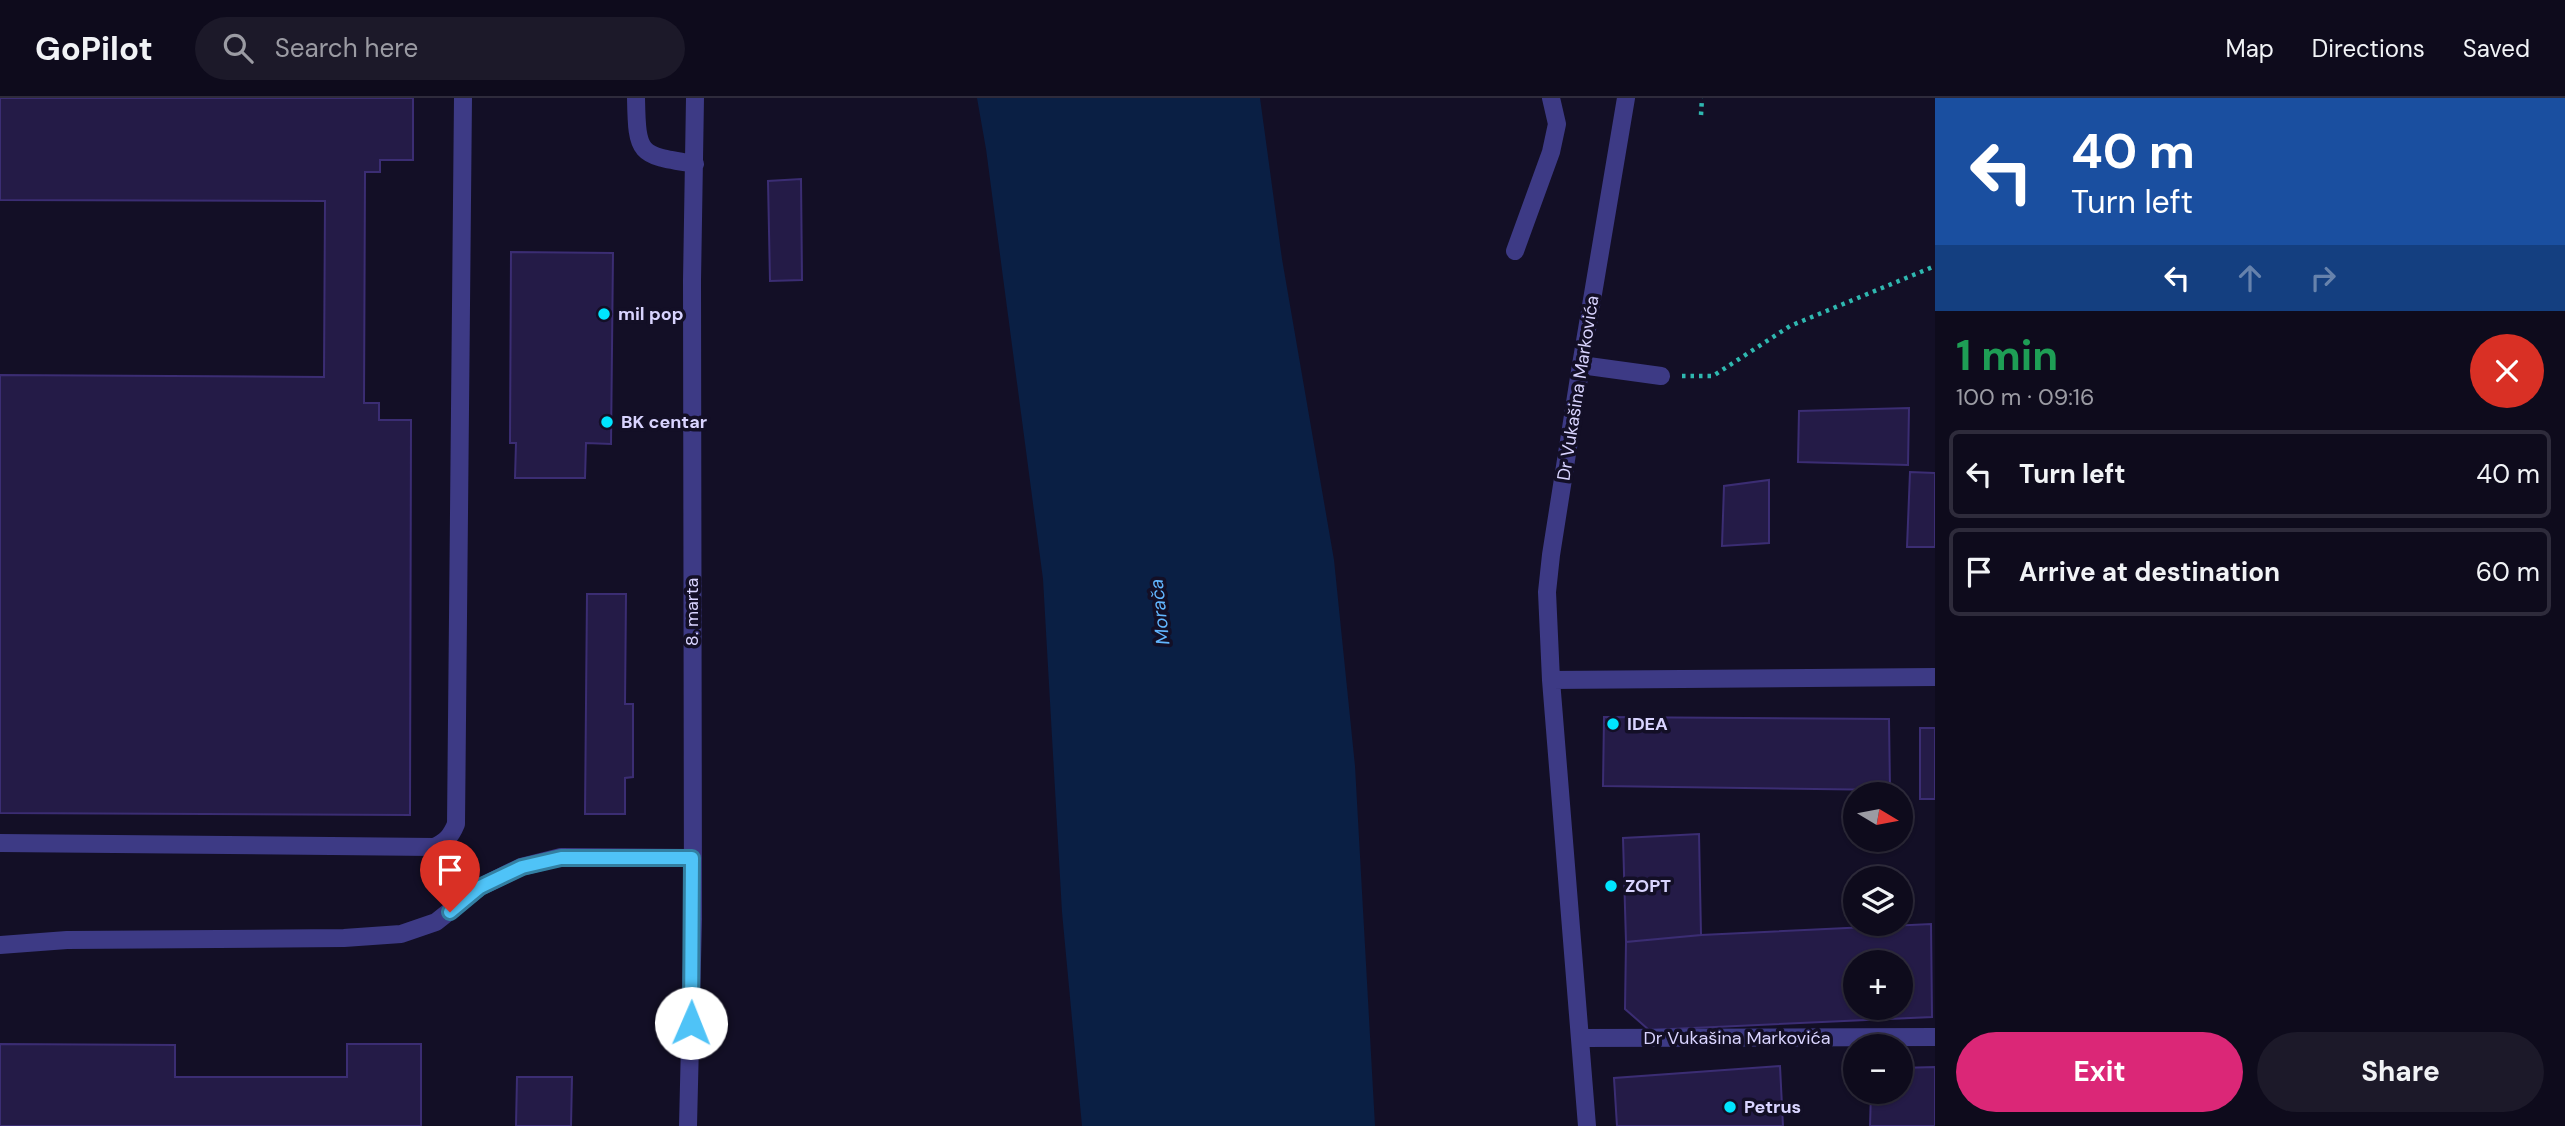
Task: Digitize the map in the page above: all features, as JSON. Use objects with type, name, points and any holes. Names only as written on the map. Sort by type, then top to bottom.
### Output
[{"type":"street","points":[[0,843],[434,847],[444,843],[451,835],[456,824],[463,98]]},
{"type":"street","points":[[636,98],[636,132],[642,148],[654,158],[695,164]]},
{"type":"street","name":"8. marta","points":[[688,1126],[692,858],[692,281],[695,98]]},
{"type":"street","points":[[1515,251],[1551,152],[1557,124],[1552,98]]},
{"type":"street","name":"Dr Vukašina Markovića","points":[[1587,1126],[1547,619],[1550,567],[1626,98]]},
{"type":"street","points":[[1581,365],[1661,376]]},
{"type":"street","points":[[1550,680],[1935,677]]},
{"type":"street","points":[[0,944],[67,940],[344,937],[401,933],[436,922],[480,887],[522,867],[561,858],[692,858]]},
{"type":"street","name":"Dr Vukašina Markovića","points":[[1581,1038],[1935,1037]]},
{"type":"path","points":[[1701,115],[1702,98]]},
{"type":"path","points":[[1661,376],[1713,376],[1790,326],[1935,266]]},
{"type":"water","name":"Morača","points":[[977,98],[1260,98],[1282,259],[1334,560],[1355,766],[1375,1126],[1082,1126],[1062,912],[1043,579]]},
{"type":"building","points":[[0,98],[413,98],[413,160],[380,160],[380,172],[365,172],[364,403],[379,403],[379,420],[411,420],[410,815],[0,813],[0,375],[324,377],[325,201],[0,200]]},
{"type":"building","points":[[801,179],[802,280],[770,281],[768,181]]},
{"type":"building","points":[[511,252],[613,253],[611,444],[586,443],[585,478],[515,478],[516,443],[510,443]]},
{"type":"building","points":[[1909,408],[1908,465],[1798,462],[1799,411]]},
{"type":"building","points":[[1910,472],[1935,473],[1935,547],[1907,547]]},
{"type":"building","points":[[1769,480],[1769,543],[1722,546],[1724,486]]},
{"type":"building","points":[[587,594],[626,594],[625,704],[633,704],[633,777],[625,778],[625,814],[585,814]]},
{"type":"building","points":[[1604,717],[1889,719],[1890,782],[1843,782],[1843,789],[1603,786]]},
{"type":"building","points":[[1920,728],[1935,728],[1935,799],[1920,799]]},
{"type":"building","points":[[1699,834],[1701,935],[1626,942],[1623,838]]},
{"type":"building","points":[[1931,924],[1932,1017],[1913,1018],[1913,950],[1843,950],[1843,1020],[1867,1020],[1649,1030],[1625,1009],[1626,942],[1701,935],[1843,928],[1843,936],[1913,936],[1913,925]]},
{"type":"building","points":[[0,1044],[175,1045],[175,1077],[347,1077],[347,1044],[421,1044],[421,1126],[0,1126]]},
{"type":"building","points":[[1780,1066],[1783,1126],[1617,1126],[1614,1078]]},
{"type":"building","points":[[1935,1067],[1935,1126],[1870,1126],[1871,1104],[1913,1104],[1913,1068]]},
{"type":"building","points":[[517,1077],[572,1077],[571,1126],[516,1126]]},
{"type":"place","name":"mil pop","points":[[604,314]]},
{"type":"place","name":"BK centar","points":[[607,422]]},
{"type":"place","name":"IDEA","points":[[1613,724]]},
{"type":"place","name":"ZOPT","points":[[1611,886]]},
{"type":"place","name":"Petrus","points":[[1730,1107]]},
{"type":"route","points":[[450,912],[480,887],[522,867],[561,858],[692,858],[691,1023]]}]
